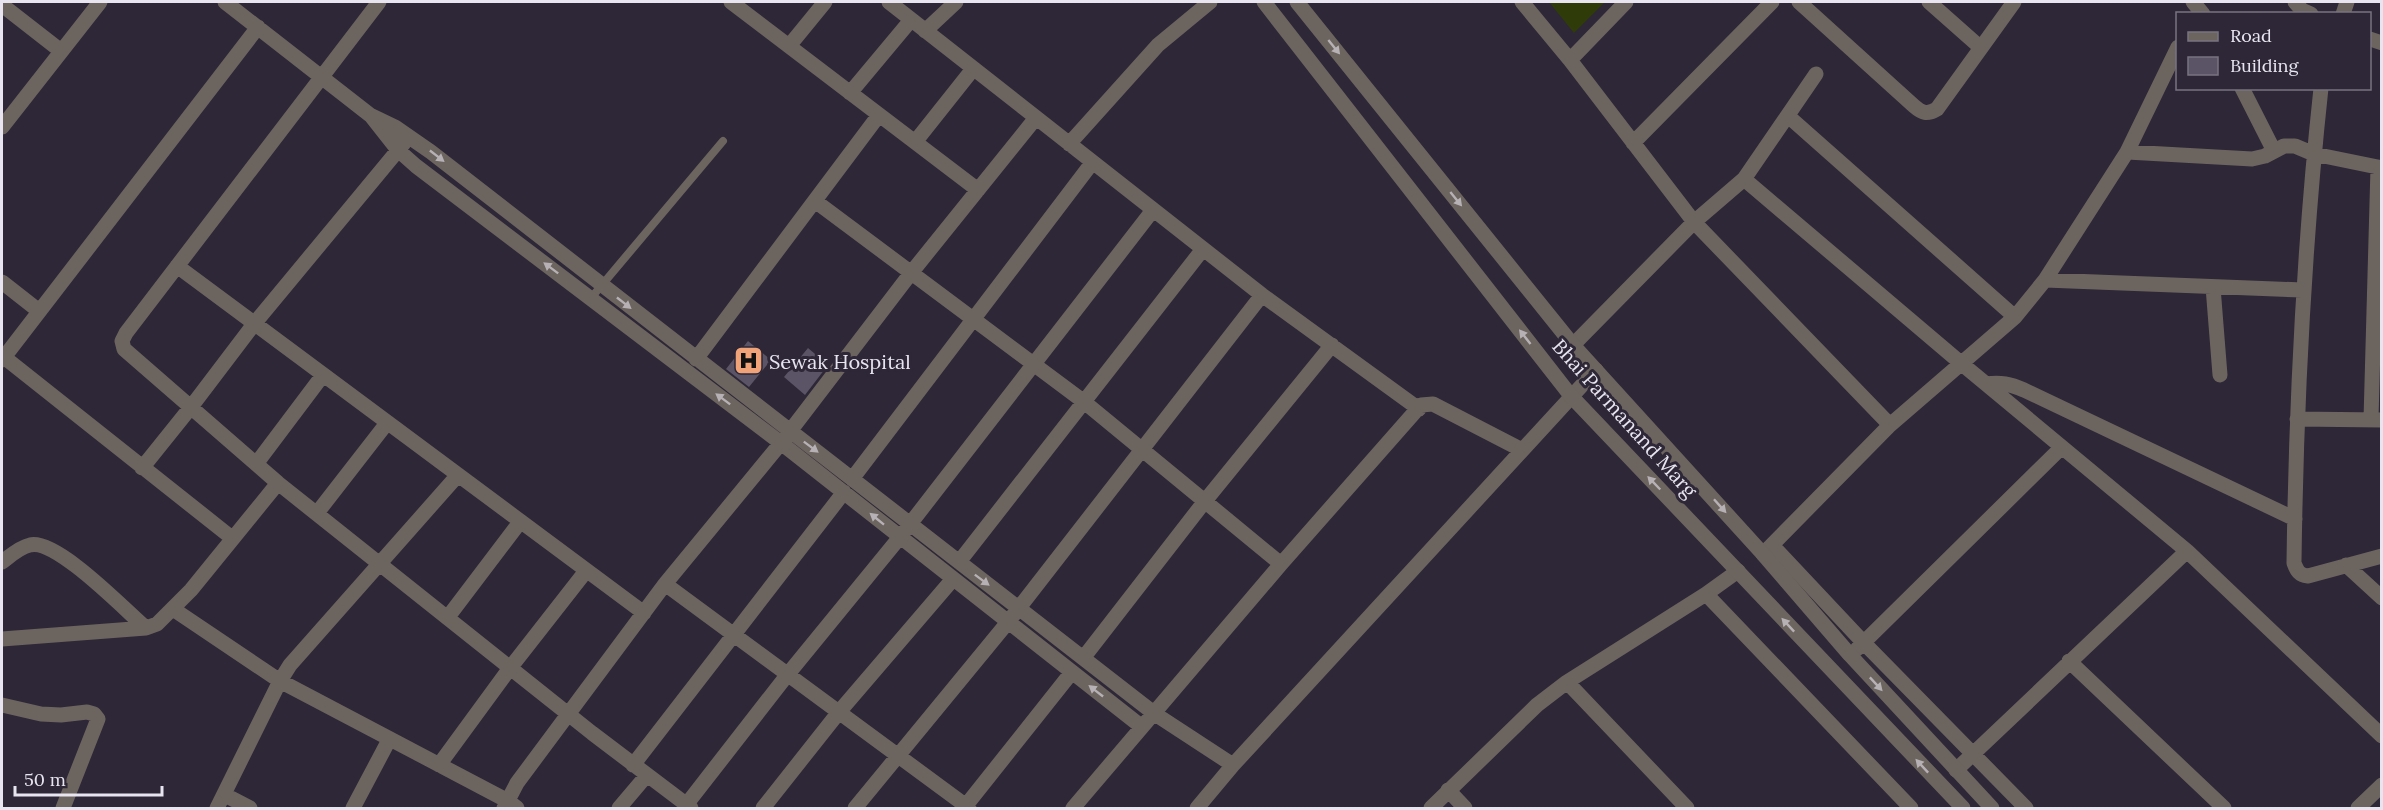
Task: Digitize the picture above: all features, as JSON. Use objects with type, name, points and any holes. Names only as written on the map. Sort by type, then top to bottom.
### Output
[{"type":"street","points":[[2,128],[100,2]]},
{"type":"street","points":[[225,2],[370,115],[410,135],[602,286],[655,337],[848,485],[910,524],[1155,714],[1233,765]]},
{"type":"street","points":[[379,2],[126,333],[122,341],[124,349],[278,483],[568,714],[689,807],[788,674],[900,537],[1152,210]]},
{"type":"street","points":[[731,2],[978,190]]},
{"type":"street","points":[[789,46],[825,2]]},
{"type":"street","points":[[889,2],[1035,119],[1262,295],[1419,408]]},
{"type":"street","points":[[925,31],[956,2]]},
{"type":"street","points":[[1069,144],[1158,45],[1210,2]]},
{"type":"street","name":"Bhai Parmanand Marg","points":[[1264,2],[1572,396],[1963,808]]},
{"type":"street","name":"Bhai Parmanand Marg","points":[[1297,2],[1573,345],[1768,550],[1850,655],[1992,808]]},
{"type":"street","points":[[1522,2],[1570,60],[1694,222],[1890,424]]},
{"type":"street","points":[[1570,60],[1626,2]]},
{"type":"street","points":[[1634,143],[1772,2]]},
{"type":"street","points":[[1799,2],[1922,112],[1930,113],[1937,109],[2014,2]]},
{"type":"street","points":[[1929,2],[1981,48]]},
{"type":"street","points":[[2295,2],[2306,12]]},
{"type":"street","points":[[2,5],[61,51]]},
{"type":"street","points":[[850,93],[911,20]]},
{"type":"street","points":[[232,538],[3,358],[258,27]]},
{"type":"street","points":[[2026,808],[1863,642],[1768,550],[1890,424],[2015,316],[2045,280],[2127,152],[2176,50]]},
{"type":"street","points":[[915,142],[973,69]]},
{"type":"street","points":[[1573,345],[1694,222],[1744,179],[1816,74]]},
{"type":"street","points":[[2243,90],[2274,151]]},
{"type":"street","points":[[2320,90],[2302,290],[2294,563],[2302,575],[2308,576],[2382,556]]},
{"type":"street","points":[[370,115],[398,150],[591,298],[696,359],[785,437]]},
{"type":"street","points":[[696,359],[879,115]]},
{"type":"street","points":[[1788,116],[2015,316]]},
{"type":"street","points":[[173,609],[280,681],[438,765],[509,806],[517,783],[665,584],[785,437],[911,273],[1035,119]]},
{"type":"street","points":[[142,468],[254,324],[410,135]]},
{"type":"street","points":[[2127,152],[2241,160],[2265,156],[2284,146],[2295,146],[2313,154],[2380,168],[2376,420],[2297,419]]},
{"type":"street","points":[[633,765],[1092,163]]},
{"type":"street","points":[[1744,179],[2187,551],[2382,736]]},
{"type":"street","points":[[815,201],[1083,401],[1281,564]]},
{"type":"street","points":[[959,562],[1203,249]]},
{"type":"street","points":[[177,266],[644,613]]},
{"type":"street","points":[[2045,280],[2302,290]]},
{"type":"street","points":[[2,282],[39,311]]},
{"type":"street","points":[[2213,287],[2220,375]]},
{"type":"street","points":[[855,808],[1008,622],[1262,295]]},
{"type":"street","points":[[1084,657],[1205,501],[1332,345]]},
{"type":"street","points":[[1197,808],[1233,765],[1596,370]]},
{"type":"street","points":[[256,464],[323,375]]},
{"type":"street","points":[[1986,384],[2009,383],[2295,519]]},
{"type":"street","points":[[1073,808],[1281,564],[1419,408],[1432,404],[1522,450]]},
{"type":"street","points":[[317,513],[387,423]]},
{"type":"street","points":[[1850,655],[2062,447]]},
{"type":"street","points":[[217,808],[290,665],[458,475]]},
{"type":"street","points":[[2,639],[146,628],[157,624],[173,609],[278,483]]},
{"type":"street","points":[[848,485],[900,537],[1142,727]]},
{"type":"street","points":[[448,618],[520,522]]},
{"type":"street","points":[[2,562],[30,545],[41,545],[80,568],[146,628]]},
{"type":"street","points":[[1956,770],[2187,551]]},
{"type":"street","points":[[2346,565],[2382,598]]},
{"type":"street","points":[[438,765],[586,571]]},
{"type":"street","points":[[1431,808],[1538,705],[1567,682],[1706,594],[1738,571]]},
{"type":"street","points":[[763,808],[839,712],[953,579]]},
{"type":"street","points":[[665,584],[966,808],[1071,672]]},
{"type":"street","points":[[1706,594],[1911,808]]},
{"type":"street","points":[[2069,661],[2214,806]]},
{"type":"street","points":[[1567,682],[1687,808]]},
{"type":"street","points":[[2,705],[40,714],[61,715],[87,712],[99,719],[63,808]]},
{"type":"street","points":[[353,808],[389,740]]},
{"type":"street","points":[[620,808],[647,775]]},
{"type":"street","points":[[2358,808],[2382,785]]},
{"type":"street","points":[[1448,790],[1465,808]]},
{"type":"street","points":[[225,795],[250,808]]},
{"type":"lane","points":[[591,298],[723,141]]},
{"type":"green space","points":[[1549,2],[1605,2],[1574,33]]},
{"type":"building","points":[[748,341],[771,360],[749,387],[726,369]]},
{"type":"building","points":[[808,348],[828,365],[805,395],[784,377]]},
{"type":"place","name":"Sewak Hospital","points":[[748,361]]}]
